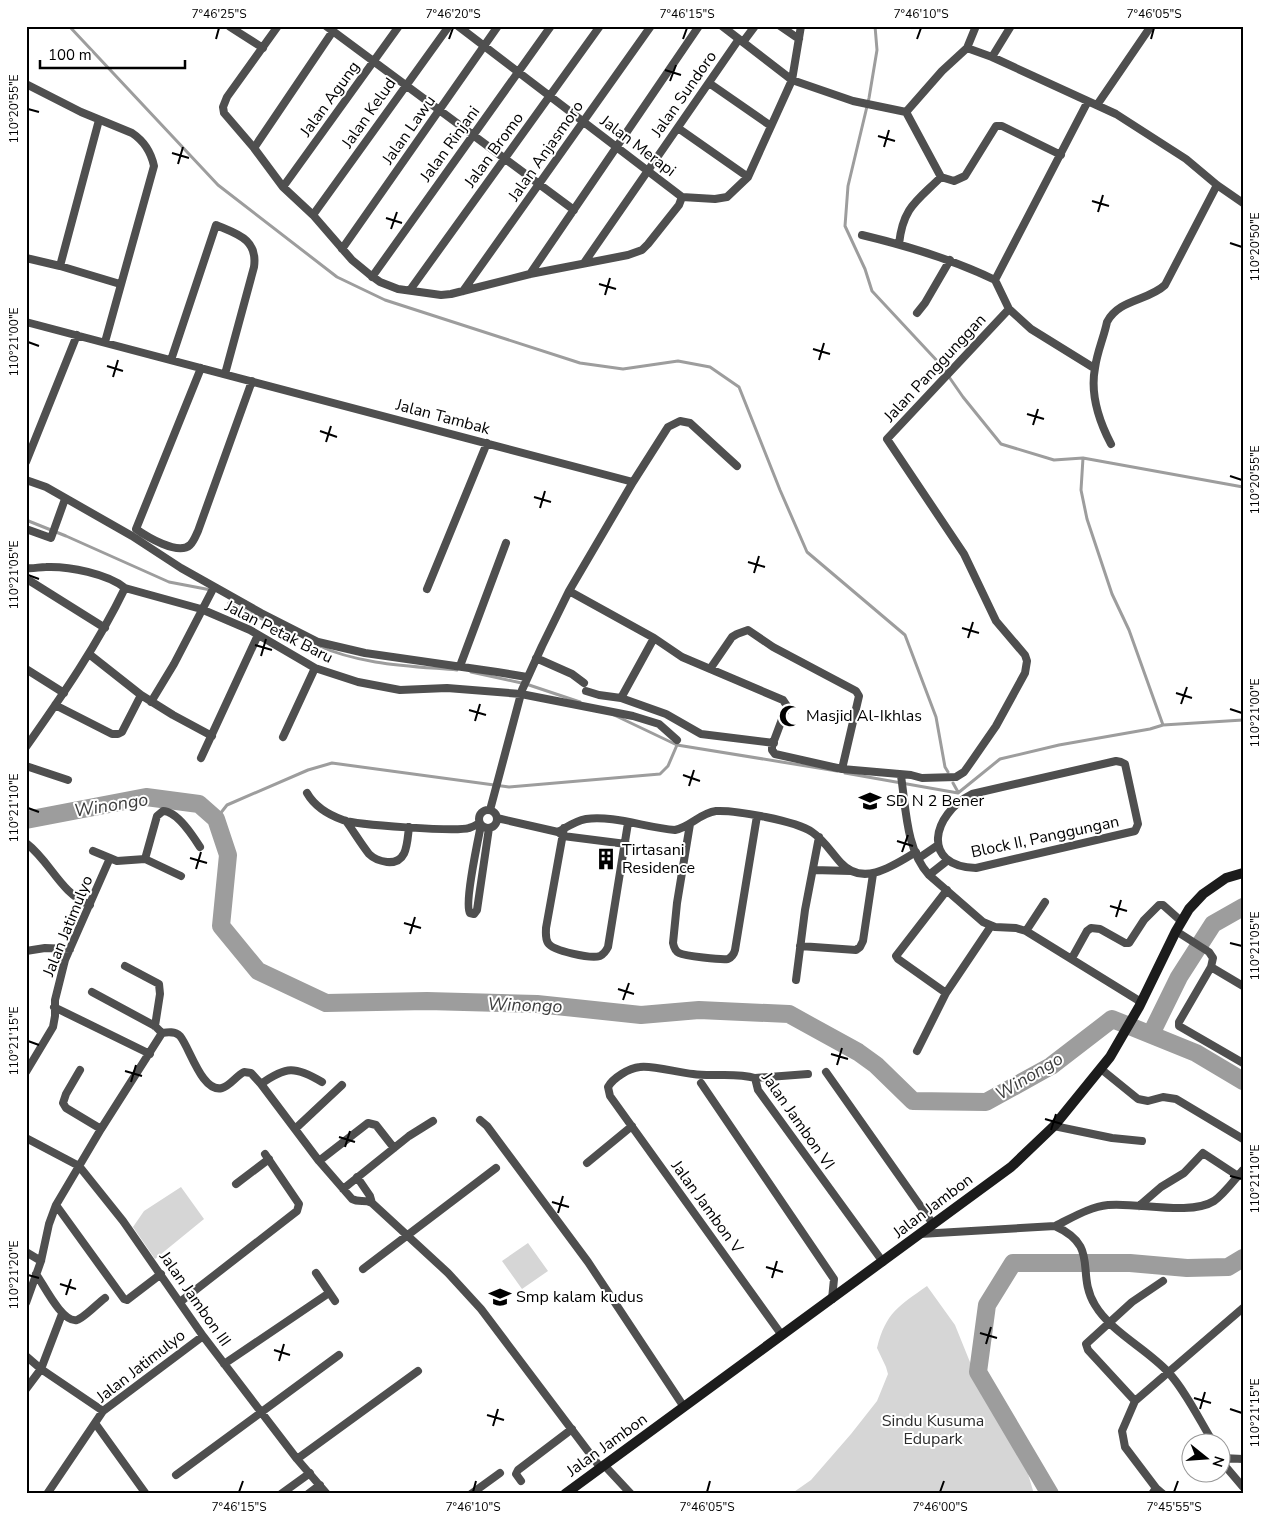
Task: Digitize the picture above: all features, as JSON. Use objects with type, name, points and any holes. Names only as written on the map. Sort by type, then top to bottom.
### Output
[{"type":"main road","name":"Jalan Jambon","points":[[565,1494],[1011,1167],[1054,1126],[1110,1057],[1140,1004],[1189,909],[1203,894],[1226,878],[1243,873]]},
{"type":"street","points":[[278,26],[231,91],[223,107],[224,113],[254,148],[283,187],[313,215],[342,249],[372,277],[398,288],[441,295],[530,274],[628,255],[642,250],[679,205],[682,197],[715,200],[728,197],[748,176],[792,80],[801,26]]},
{"type":"street","points":[[326,26],[574,210]]},
{"type":"street","name":"Jalan Agung","points":[[283,187],[399,26]]},
{"type":"street","name":"Jalan Kelud","points":[[313,215],[449,26]]},
{"type":"street","name":"Jalan Merapi","points":[[458,26],[682,197]]},
{"type":"street","name":"Jalan Lawu","points":[[342,249],[498,26]]},
{"type":"street","name":"Jalan Rinjani","points":[[372,277],[551,26]]},
{"type":"street","name":"Jalan Bromo","points":[[410,290],[600,26]]},
{"type":"street","name":"Jalan Anjasmoro","points":[[463,291],[651,26]]},
{"type":"street","points":[[530,274],[699,26]]},
{"type":"street","points":[[722,26],[792,80],[853,101],[906,112]]},
{"type":"street","name":"Jalan Sundoro","points":[[584,263],[709,83],[755,26]]},
{"type":"street","points":[[780,26],[799,39]]},
{"type":"street","points":[[906,112],[942,71],[967,48],[976,26]]},
{"type":"street","points":[[992,57],[1011,26]]},
{"type":"street","points":[[1097,105],[1151,26]]},
{"type":"street","points":[[230,27],[263,48]]},
{"type":"street","points":[[254,148],[333,31]]},
{"type":"street","points":[[967,48],[992,57],[1116,114],[1186,159],[1243,203]]},
{"type":"street","points":[[709,83],[771,126]]},
{"type":"street","points":[[26,84],[99,120],[125,129],[140,138],[146,146],[154,166],[105,342]]},
{"type":"street","points":[[862,235],[950,260],[995,280],[1088,101]]},
{"type":"street","points":[[906,112],[941,177],[954,181],[965,176],[993,128],[998,126],[1061,155]]},
{"type":"street","points":[[60,266],[99,120]]},
{"type":"street","points":[[678,128],[748,176]]},
{"type":"street","points":[[898,244],[901,227],[908,210],[941,177]]},
{"type":"street","points":[[1111,444],[1103,428],[1097,407],[1094,368],[1109,317],[1126,304],[1165,285],[1218,185]]},
{"type":"street","points":[[171,360],[216,225],[243,237],[255,253],[254,267],[225,374]]},
{"type":"street","points":[[26,258],[120,284]]},
{"type":"street","points":[[917,313],[925,303],[950,260]]},
{"type":"street","name":"Jalan Panggunggan","points":[[902,781],[948,778],[964,772],[996,726],[1027,667],[1025,655],[996,620],[964,554],[887,439],[1009,309],[995,280]]},
{"type":"street","points":[[1009,309],[1031,330],[1094,368]]},
{"type":"street","name":"Jalan Tambak","points":[[26,322],[633,482]]},
{"type":"street","points":[[26,462],[77,335]]},
{"type":"street","points":[[201,368],[136,529],[177,549],[184,549],[190,545],[198,531],[252,381]]},
{"type":"street","points":[[490,810],[521,692],[536,658],[569,591],[633,482],[668,427],[680,421],[690,423],[737,466]]},
{"type":"street","points":[[428,589],[486,443]]},
{"type":"street","points":[[26,480],[46,487],[132,536],[180,568],[214,587],[294,630],[330,646],[374,655],[460,666],[526,680]]},
{"type":"street","points":[[26,530],[51,538],[65,499]]},
{"type":"street","points":[[460,666],[506,543]]},
{"type":"street","name":"Jalan Petak Baru","points":[[26,568],[47,567],[100,575],[116,581],[125,588],[201,609],[258,635],[315,668],[358,682],[400,690],[447,688],[521,692],[632,716],[659,724],[677,740]]},
{"type":"street","points":[[35,569],[28,584],[105,628]]},
{"type":"street","points":[[151,702],[214,587]]},
{"type":"street","points":[[26,747],[89,654],[105,628],[125,588]]},
{"type":"street","points":[[569,591],[654,638],[682,657],[767,692],[786,702],[786,709],[772,750],[778,755],[902,781],[910,835],[922,867],[929,875],[983,922],[991,926],[1019,928],[1026,931],[1072,958],[1140,1004]]},
{"type":"street","points":[[710,669],[732,637],[748,630],[773,647],[856,691],[859,696],[842,769]]},
{"type":"street","points":[[200,758],[258,635]]},
{"type":"street","points":[[621,698],[654,638]]},
{"type":"street","points":[[89,654],[151,702],[212,736]]},
{"type":"street","points":[[536,658],[572,674],[585,687],[599,695],[621,698],[666,714],[701,734],[774,742]]},
{"type":"street","points":[[283,737],[315,668]]},
{"type":"street","points":[[26,669],[64,692]]},
{"type":"street","points":[[55,705],[112,734],[118,734],[122,732],[141,695]]},
{"type":"street","name":"Block II, Panggungan","points":[[1119,761],[1125,764],[1138,824],[1137,829],[1132,832],[984,867],[969,868],[956,864],[948,860],[938,846],[939,832],[943,820],[956,805],[972,794],[1119,761]]},
{"type":"street","points":[[26,766],[68,780]]},
{"type":"street","points":[[308,793],[314,803],[321,809],[346,821],[409,827],[468,829],[483,825],[495,825],[496,814],[487,809],[481,813],[478,819],[483,825],[479,899],[477,910],[473,914],[468,910],[469,898],[483,825]]},
{"type":"street","points":[[145,858],[157,816],[164,811],[172,812],[200,846]]},
{"type":"street","points":[[628,822],[626,844],[608,947],[603,954],[595,957],[552,948],[547,940],[546,928],[562,832],[575,823],[588,819],[628,822],[675,830],[690,824],[705,814],[714,812],[757,816],[797,824],[819,837],[840,862],[851,871],[859,874],[873,874],[938,846]]},
{"type":"street","points":[[690,824],[677,903],[674,948],[684,955],[726,959],[732,956],[735,950],[757,816]]},
{"type":"street","points":[[497,818],[626,844]]},
{"type":"street","points":[[346,821],[370,855],[381,861],[390,862],[401,858],[405,853],[409,827]]},
{"type":"street","points":[[796,980],[819,837]]},
{"type":"street","points":[[26,842],[41,857],[70,894],[90,905]]},
{"type":"street","points":[[93,851],[117,861],[145,858],[181,876]]},
{"type":"street","name":"Jalan Jatimulyo","points":[[26,1072],[53,1027],[56,1016],[54,1007],[59,982],[70,949],[110,858]]},
{"type":"street","points":[[929,875],[948,860]]},
{"type":"street","points":[[813,870],[851,871]]},
{"type":"street","points":[[800,946],[856,950],[860,947],[863,941],[873,874]]},
{"type":"street","points":[[946,993],[896,956],[947,890]]},
{"type":"street","points":[[469,898],[479,899]]},
{"type":"street","points":[[1026,931],[1046,902]]},
{"type":"street","points":[[1072,958],[1087,931],[1091,928],[1100,929],[1125,943],[1130,943],[1144,920],[1159,905],[1163,905],[1191,940],[1209,952],[1213,958],[1211,967],[1179,1022],[1179,1026],[1243,1064]]},
{"type":"street","points":[[917,1051],[946,993],[991,926]]},
{"type":"street","points":[[26,951],[45,948],[70,949]]},
{"type":"street","points":[[125,966],[158,984],[160,994],[155,1026]]},
{"type":"street","points":[[1211,967],[1243,986]]},
{"type":"street","points":[[92,992],[155,1026],[162,1033]]},
{"type":"street","points":[[54,1007],[150,1054]]},
{"type":"street","points":[[26,1303],[41,1261],[48,1224],[56,1205],[101,1129],[162,1033],[171,1031],[179,1035],[206,1083],[210,1086],[218,1088],[226,1086],[244,1072],[251,1073],[343,1189],[356,1201],[366,1200],[372,1203],[448,1273],[481,1309],[572,1429],[602,1466],[631,1494]]},
{"type":"street","name":"Jalan Jambon VI","points":[[610,1096],[608,1087],[614,1078],[638,1067],[695,1075],[755,1078],[758,1090],[882,1262]]},
{"type":"street","points":[[261,1084],[277,1073],[289,1069],[322,1082]]},
{"type":"street","points":[[1101,1069],[1138,1099],[1148,1101],[1163,1097],[1176,1099],[1243,1139]]},
{"type":"street","points":[[80,1070],[66,1094],[63,1101],[64,1106],[101,1129]]},
{"type":"street","points":[[826,1072],[933,1224]]},
{"type":"street","points":[[755,1078],[808,1074]]},
{"type":"street","points":[[701,1083],[834,1279],[832,1298]]},
{"type":"street","points":[[295,1129],[342,1085]]},
{"type":"street","name":"Jalan Jambon V","points":[[610,1096],[781,1334]]},
{"type":"street","points":[[480,1120],[487,1126],[588,1262],[684,1407]]},
{"type":"street","points":[[343,1189],[409,1136],[434,1121]]},
{"type":"street","points":[[319,1161],[368,1123],[376,1125],[394,1148]]},
{"type":"street","points":[[587,1163],[632,1126]]},
{"type":"street","points":[[1054,1126],[1112,1138],[1142,1141]]},
{"type":"street","name":"Jalan Jambon III","points":[[26,1138],[79,1166],[123,1221],[224,1364],[297,1459],[327,1494]]},
{"type":"street","points":[[920,1234],[1055,1226],[1098,1207],[1109,1205],[1178,1208],[1208,1204],[1220,1196],[1240,1173],[1203,1153],[1184,1173],[1162,1187],[1139,1206]]},
{"type":"street","points":[[180,1302],[297,1211],[299,1204],[267,1156],[236,1184]]},
{"type":"street","points":[[363,1269],[496,1168]]},
{"type":"street","points":[[358,1177],[370,1196],[372,1203]]},
{"type":"street","points":[[56,1205],[124,1299],[127,1300],[161,1274]]},
{"type":"street","points":[[1055,1226],[1074,1238],[1082,1248],[1086,1277],[1096,1308],[1110,1323],[1168,1372],[1207,1432]]},
{"type":"street","points":[[26,1252],[41,1261]]},
{"type":"street","points":[[316,1272],[335,1301]]},
{"type":"street","points":[[26,1276],[35,1277],[62,1314],[72,1320],[79,1319],[105,1298]]},
{"type":"street","points":[[1135,1401],[1086,1347],[1088,1342],[1132,1302],[1163,1281]]},
{"type":"street","points":[[224,1364],[329,1293]]},
{"type":"street","points":[[1163,1494],[1154,1491],[1125,1447],[1122,1441],[1123,1427],[1135,1401],[1243,1308]]},
{"type":"street","points":[[26,1389],[41,1369],[62,1314]]},
{"type":"street","name":"Jalan Jatimulyo","points":[[50,1492],[103,1411],[203,1336]]},
{"type":"street","points":[[176,1475],[340,1355]]},
{"type":"street","points":[[26,1356],[41,1369],[103,1411]]},
{"type":"street","points":[[297,1459],[418,1371]]},
{"type":"street","points":[[95,1422],[146,1494]]},
{"type":"street","points":[[521,1481],[516,1474],[518,1470],[572,1429]]},
{"type":"street","points":[[281,1494],[310,1473]]},
{"type":"street","points":[[471,1494],[500,1473]]},
{"type":"street","points":[[1232,1475],[1243,1487]]},
{"type":"street","points":[[308,1494],[320,1485]]},
{"type":"green space","points":[[181,1187],[204,1219],[155,1259],[133,1227],[144,1211]]},
{"type":"green space","points":[[528,1243],[548,1271],[522,1289],[502,1261]]},
{"type":"green space","name":"Sindu Kusuma Edupark","points":[[927,1286],[955,1325],[976,1377],[1026,1467],[1034,1494],[791,1494],[811,1480],[877,1401],[888,1374],[877,1348],[885,1326],[889,1318],[901,1305]]},
{"type":"waterway","points":[[69,26],[218,185],[337,277],[385,300],[580,363],[623,369],[678,361],[710,367],[739,387],[807,552],[905,635],[936,717],[945,767],[948,772]]},
{"type":"waterway","points":[[875,26],[877,50],[869,98],[848,186],[845,226],[865,269],[872,291],[940,364],[963,397],[1001,444],[1054,460],[1083,458]]},
{"type":"waterway","points":[[1163,725],[1129,630],[1112,594],[1087,519],[1081,490],[1083,458],[1243,487]]},
{"type":"waterway","points":[[26,520],[169,582],[211,590]]},
{"type":"waterway","points":[[229,603],[295,635]]},
{"type":"waterway","points":[[317,645],[333,652],[368,661],[457,670]]},
{"type":"waterway","points":[[471,672],[526,684],[580,702]]},
{"type":"waterway","points":[[614,715],[677,745],[837,771]]},
{"type":"waterway","points":[[958,793],[1000,759],[1059,745],[1163,725],[1243,720]]},
{"type":"waterway","points":[[216,819],[227,805],[308,770],[332,763],[509,787],[660,774],[668,766],[677,745]]},
{"type":"waterway","points":[[845,773],[958,793]]},
{"type":"waterway","points":[[953,783],[958,792]]},
{"type":"waterway","name":"Winongo","points":[[26,820],[146,797],[199,804],[216,819],[228,855],[221,926],[258,971],[326,1003],[427,1001],[537,1004],[641,1015],[699,1010],[789,1014],[858,1052],[876,1065],[913,1101],[986,1102],[1051,1066],[1112,1019],[1196,1053],[1243,1081]]},
{"type":"waterway","points":[[1151,1034],[1179,977],[1213,924],[1243,907]]},
{"type":"waterway","points":[[1050,1494],[978,1372],[987,1305],[1013,1263],[1130,1263],[1187,1268],[1228,1267],[1243,1258]]},
{"type":"place","name":"Masjid Al-Ikhlas","points":[[790,716]]},
{"type":"place","name":"SD N 2 Bener","points":[[870,801]]},
{"type":"place","name":"Tirtasani Residence","points":[[606,859]]},
{"type":"place","name":"Smp kalam kudus","points":[[500,1297]]}]
